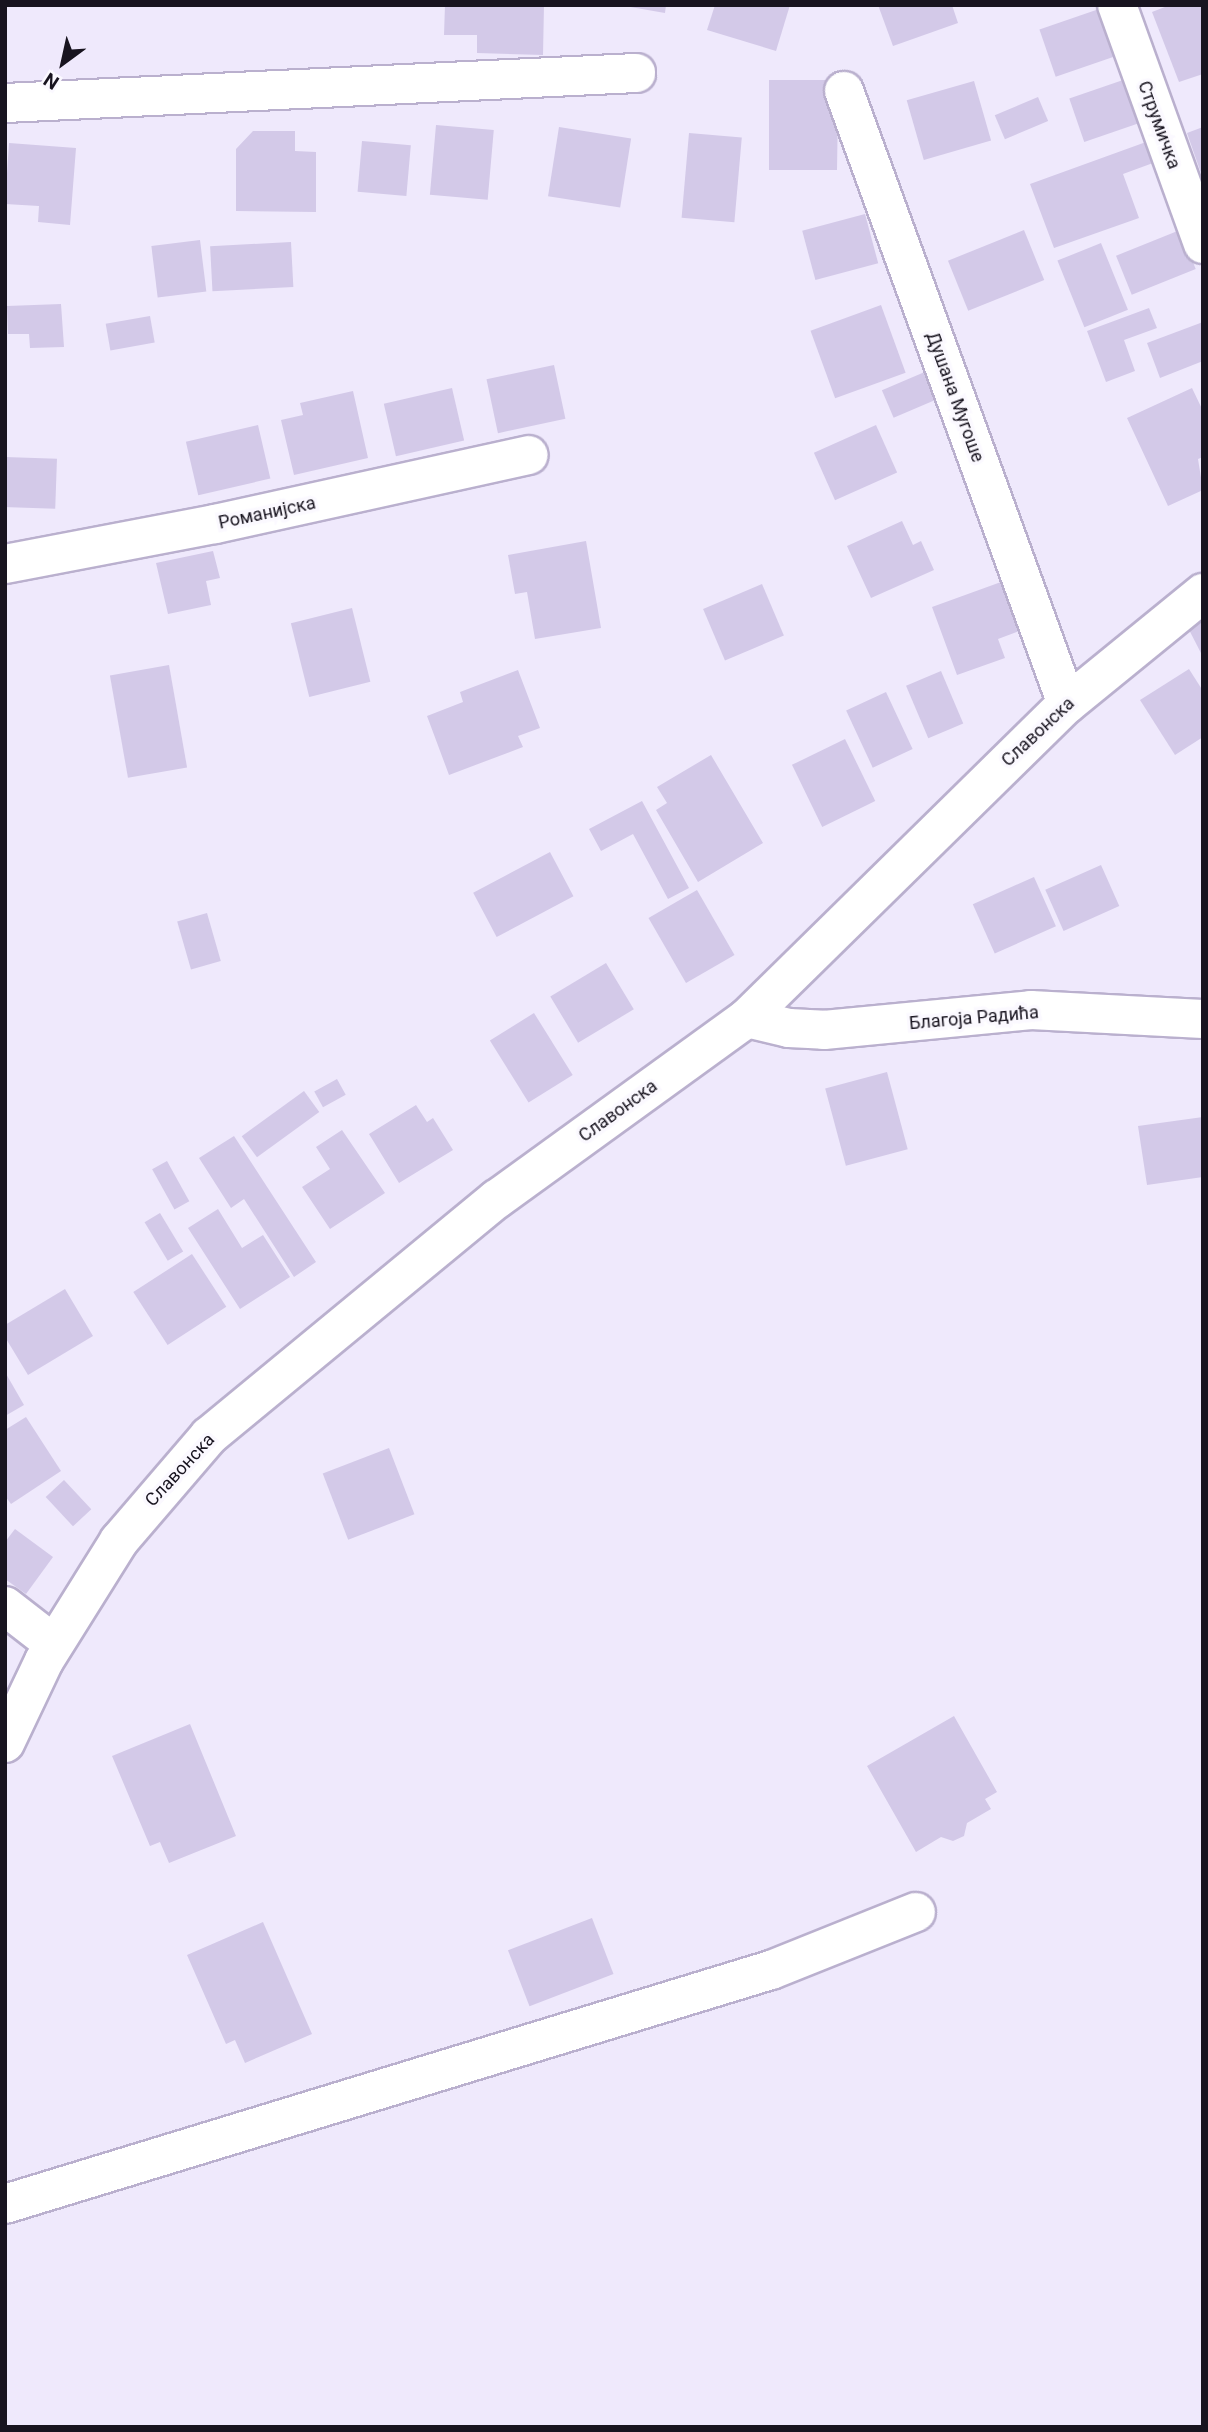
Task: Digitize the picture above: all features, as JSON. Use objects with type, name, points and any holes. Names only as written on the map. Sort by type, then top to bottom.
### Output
[{"type":"street","name":"Струмичка","points":[[1117,5],[1203,244]]},
{"type":"street","points":[[5,103],[636,73]]},
{"type":"street","name":"Душана Мугоше","points":[[844,91],[1067,704]]},
{"type":"street","name":"Романијска","points":[[5,564],[215,524],[528,455]]},
{"type":"street","name":"Славонска","points":[[5,1743],[54,1644],[119,1541],[209,1436],[497,1199],[747,1018],[1067,704],[1203,593]]},
{"type":"street","name":"Благоја Радића","points":[[747,1018],[789,1028],[824,1030],[1031,1010],[1203,1019]]},
{"type":"street","points":[[5,1606],[54,1644]]},
{"type":"street","points":[[5,2204],[771,1970],[916,1912]]},
{"type":"building","points":[[445,5],[544,5],[543,55],[477,53],[477,35],[444,35]]},
{"type":"building","points":[[619,5],[666,5],[665,13]]},
{"type":"building","points":[[715,5],[790,5],[776,51],[707,30]]},
{"type":"building","points":[[878,5],[952,5],[958,23],[893,46]]},
{"type":"building","points":[[1170,5],[1203,5],[1203,74],[1179,82],[1152,12]]},
{"type":"building","points":[[1099,9],[1115,56],[1056,77],[1039,30]]},
{"type":"building","points":[[1126,79],[1141,122],[1084,142],[1069,99]]},
{"type":"building","points":[[769,80],[828,80],[828,106],[838,106],[837,170],[769,170]]},
{"type":"building","points":[[974,81],[991,141],[924,160],[907,100]]},
{"type":"building","points":[[1038,97],[1048,121],[1005,139],[995,115]]},
{"type":"building","points":[[436,125],[494,130],[488,200],[430,195]]},
{"type":"building","points":[[559,127],[631,138],[620,208],[548,196]]},
{"type":"building","points":[[1203,127],[1203,176],[1202,176],[1187,133]]},
{"type":"building","points":[[253,131],[295,131],[295,151],[316,152],[316,212],[236,211],[236,149]]},
{"type":"building","points":[[689,133],[742,138],[734,222],[682,218]]},
{"type":"building","points":[[362,141],[411,145],[406,196],[358,192]]},
{"type":"building","points":[[1146,142],[1153,163],[1123,174],[1139,218],[1054,248],[1030,184]]},
{"type":"building","points":[[9,143],[76,148],[70,225],[38,222],[39,206],[5,204]]},
{"type":"building","points":[[865,214],[878,263],[815,280],[802,231]]},
{"type":"building","points":[[1024,230],[1044,280],[968,311],[948,261]]},
{"type":"building","points":[[1180,230],[1196,269],[1132,295],[1116,256]]},
{"type":"building","points":[[200,240],[206,292],[158,298],[151,246]]},
{"type":"building","points":[[291,242],[293,287],[212,291],[210,246]]},
{"type":"building","points":[[1101,243],[1128,310],[1084,327],[1057,261]]},
{"type":"building","points":[[61,304],[64,347],[30,348],[29,334],[8,334],[7,306]]},
{"type":"building","points":[[881,305],[906,373],[835,398],[811,331]]},
{"type":"building","points":[[1149,308],[1157,328],[1124,340],[1135,371],[1106,382],[1087,331]]},
{"type":"building","points":[[150,316],[155,343],[110,350],[106,324]]},
{"type":"building","points":[[1203,322],[1203,361],[1160,378],[1147,343]]},
{"type":"building","points":[[554,365],[565,419],[498,433],[487,379]]},
{"type":"building","points":[[927,371],[939,399],[894,418],[882,390]]},
{"type":"building","points":[[452,388],[464,441],[396,456],[384,404]]},
{"type":"building","points":[[1192,388],[1203,411],[1203,457],[1198,459],[1203,490],[1168,506],[1127,418]]},
{"type":"building","points":[[353,391],[368,458],[294,475],[281,420],[303,415],[300,403]]},
{"type":"building","points":[[258,425],[270,479],[198,495],[186,442]]},
{"type":"building","points":[[876,425],[897,473],[835,500],[814,453]]},
{"type":"building","points":[[5,457],[57,459],[55,509],[5,507]]},
{"type":"building","points":[[902,521],[913,545],[921,541],[934,570],[871,598],[847,546]]},
{"type":"building","points":[[586,541],[601,628],[535,639],[527,592],[515,594],[508,555]]},
{"type":"building","points":[[213,551],[220,578],[206,581],[211,605],[168,614],[156,563]]},
{"type":"building","points":[[1001,582],[1019,631],[998,639],[1005,658],[957,675],[932,607]]},
{"type":"building","points":[[762,584],[784,636],[725,661],[703,609]]},
{"type":"building","points":[[352,608],[370,682],[309,697],[291,623]]},
{"type":"building","points":[[1203,610],[1203,657],[1184,620]]},
{"type":"building","points":[[169,665],[187,767],[128,778],[110,675]]},
{"type":"building","points":[[1189,669],[1203,691],[1203,737],[1175,755],[1140,700]]},
{"type":"building","points":[[518,670],[540,728],[518,736],[523,747],[449,775],[427,716],[463,702],[460,692]]},
{"type":"building","points":[[941,671],[963,723],[928,738],[906,686]]},
{"type":"building","points":[[886,692],[913,749],[873,768],[846,711]]},
{"type":"building","points":[[845,739],[875,801],[822,827],[792,765]]},
{"type":"building","points":[[711,755],[763,843],[698,882],[656,810],[667,803],[657,787]]},
{"type":"building","points":[[642,801],[689,888],[668,899],[633,834],[601,851],[589,829]]},
{"type":"building","points":[[550,852],[573,896],[497,937],[473,893]]},
{"type":"building","points":[[1101,865],[1119,906],[1064,931],[1045,890]]},
{"type":"building","points":[[1034,877],[1056,926],[995,954],[973,904]]},
{"type":"building","points":[[697,890],[735,955],[686,983],[649,918]]},
{"type":"building","points":[[207,913],[221,961],[191,970],[177,922]]},
{"type":"building","points":[[606,963],[634,1009],[578,1043],[550,996]]},
{"type":"building","points":[[534,1013],[573,1075],[529,1102],[490,1041]]},
{"type":"building","points":[[887,1072],[908,1149],[846,1166],[825,1089]]},
{"type":"building","points":[[337,1079],[346,1095],[323,1107],[314,1092]]},
{"type":"building","points":[[304,1091],[319,1112],[257,1157],[242,1136]]},
{"type":"building","points":[[416,1105],[427,1122],[433,1118],[453,1150],[399,1183],[369,1134]]},
{"type":"building","points":[[1203,1117],[1203,1177],[1147,1185],[1138,1126]]},
{"type":"building","points":[[342,1130],[385,1193],[330,1229],[302,1187],[330,1169],[316,1147]]},
{"type":"building","points":[[234,1136],[316,1262],[294,1277],[244,1199],[231,1208],[199,1158]]},
{"type":"building","points":[[167,1161],[189,1201],[174,1209],[152,1169]]},
{"type":"building","points":[[218,1209],[242,1248],[263,1235],[290,1277],[240,1309],[188,1228]]},
{"type":"building","points":[[160,1213],[183,1252],[168,1261],[145,1222]]},
{"type":"building","points":[[192,1254],[226,1307],[168,1345],[133,1292]]},
{"type":"building","points":[[65,1289],[93,1336],[28,1375],[5,1337],[5,1325]]},
{"type":"building","points":[[5,1372],[24,1405],[5,1416]]},
{"type":"building","points":[[26,1417],[61,1471],[11,1504],[5,1496],[5,1430]]},
{"type":"building","points":[[389,1448],[414,1514],[348,1540],[323,1473]]},
{"type":"building","points":[[64,1480],[91,1509],[73,1526],[46,1497]]},
{"type":"building","points":[[15,1529],[53,1557],[26,1594],[5,1579],[5,1542]]},
{"type":"building","points":[[954,1716],[997,1792],[985,1799],[991,1809],[967,1823],[964,1836],[953,1841],[941,1837],[916,1852],[867,1766]]},
{"type":"building","points":[[190,1724],[236,1836],[169,1863],[160,1842],[150,1846],[112,1756]]},
{"type":"building","points":[[592,1918],[614,1974],[529,2006],[508,1950]]},
{"type":"building","points":[[263,1922],[312,2034],[245,2063],[235,2040],[226,2044],[187,1955]]}]
